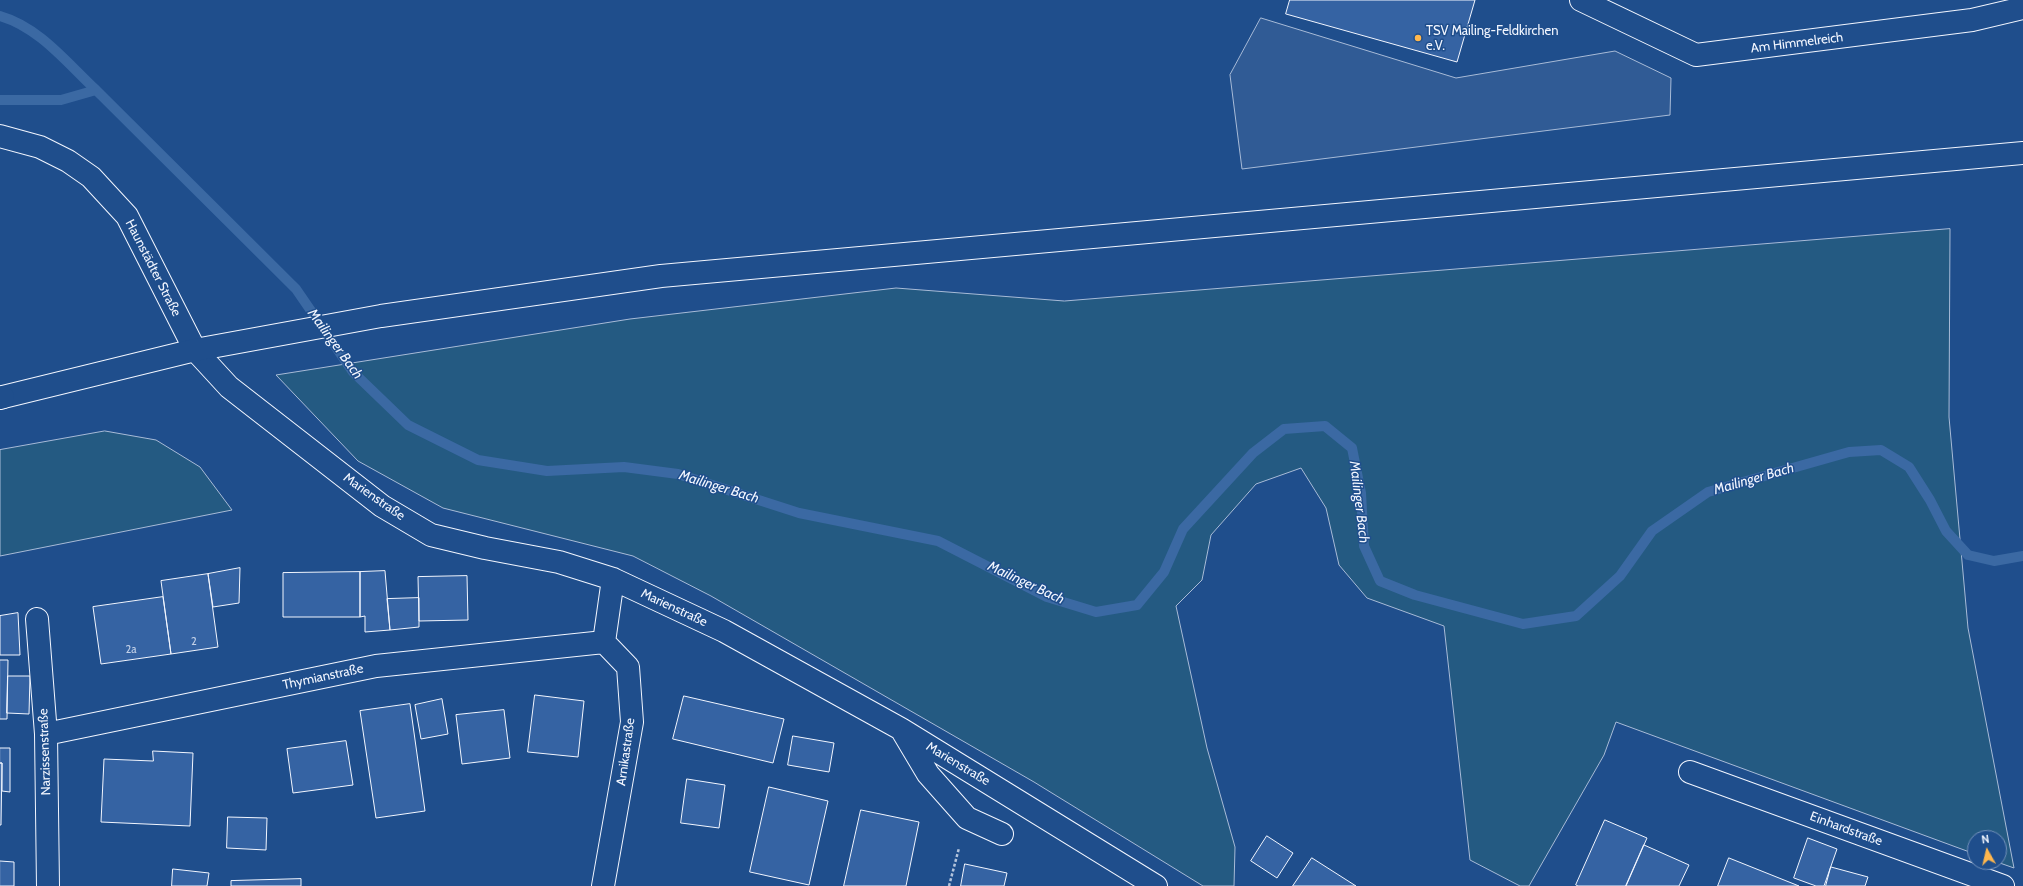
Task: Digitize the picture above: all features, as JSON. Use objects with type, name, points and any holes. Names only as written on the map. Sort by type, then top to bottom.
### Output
[{"type":"street","name":"Am Himmelreich","points":[[1581,0],[1696,55],[1972,20],[2023,8]]},
{"type":"street","name":"Haunstädter Straße","points":[[0,136],[40,147],[68,161],[92,178],[126,216],[195,350]]},
{"type":"street","points":[[1,397],[195,350],[381,316],[661,276],[2023,153]]},
{"type":"street","name":"Marienstraße","points":[[195,350],[229,387],[382,506],[431,535],[485,548],[559,562],[613,579],[724,631],[901,729],[1156,886]]},
{"type":"street","points":[[604,642],[613,579]]},
{"type":"street","name":"Narzissenstraße","points":[[37,619],[46,734],[48,886]]},
{"type":"street","name":"Thymianstraße","points":[[46,734],[376,666],[604,642]]},
{"type":"street","name":"Arnikastraße","points":[[603,886],[632,722],[628,667],[604,642]]},
{"type":"street","points":[[901,729],[928,774],[967,818],[1002,834]]},
{"type":"street","name":"Einhardstraße","points":[[1690,772],[2003,886]]},
{"type":"path","points":[[949,886],[967,818]]},
{"type":"shaded area","points":[[1261,18],[1456,78],[1615,51],[1671,78],[1670,115],[1242,169],[1230,75]]},
{"type":"shaded area","points":[[1950,229],[1949,417],[1968,628],[2007,830],[1967,830],[1967,851],[1616,722],[1604,755],[1529,886],[1520,886],[1470,860],[1444,626],[1367,598],[1339,565],[1326,508],[1301,468],[1256,484],[1211,535],[1202,580],[1176,606],[1207,748],[1235,847],[1234,886],[1203,886],[1034,782],[711,596],[633,556],[443,508],[358,461],[276,375],[630,319],[896,288],[1064,301]]},
{"type":"shaded area","points":[[105,431],[156,440],[200,467],[232,510],[0,556],[0,450]]},
{"type":"shaded area","points":[[2007,831],[2014,868],[2007,866]]},
{"type":"building","name":"TSV Mailing-Feldkirchen e.V.","points":[[1290,0],[1475,0],[1457,62],[1286,14]]},
{"type":"building","points":[[240,568],[239,603],[213,607],[208,574]]},
{"type":"building","points":[[385,571],[390,630],[365,632],[365,616],[360,617],[360,572]]},
{"type":"building","points":[[360,572],[360,617],[283,617],[283,573]]},
{"type":"building","points":[[208,574],[218,647],[171,654],[161,581]]},
{"type":"building","points":[[467,576],[468,620],[419,621],[418,577]]},
{"type":"building","points":[[163,597],[171,654],[101,664],[93,607]]},
{"type":"building","points":[[419,598],[419,627],[390,630],[387,599]]},
{"type":"building","points":[[18,613],[20,655],[0,655],[0,616]]},
{"type":"building","points":[[0,660],[8,660],[7,719],[0,719]]},
{"type":"building","points":[[8,676],[30,676],[29,714],[7,713]]},
{"type":"building","points":[[535,695],[584,701],[578,757],[528,752]]},
{"type":"building","points":[[684,696],[784,719],[773,763],[673,739]]},
{"type":"building","points":[[442,699],[448,734],[421,739],[415,705]]},
{"type":"building","points":[[410,704],[425,811],[376,818],[360,711]]},
{"type":"building","points":[[504,710],[510,758],[462,764],[456,715]]},
{"type":"building","points":[[793,736],[834,743],[829,772],[788,765]]},
{"type":"building","points":[[346,741],[353,785],[293,793],[287,749]]},
{"type":"building","points":[[0,748],[10,748],[10,792],[2,791],[2,763],[0,763]]},
{"type":"building","points":[[153,751],[193,753],[190,826],[101,822],[104,759],[153,761]]},
{"type":"building","points":[[0,763],[2,763],[1,825],[0,825]]},
{"type":"building","points":[[687,779],[725,785],[719,828],[681,823]]},
{"type":"building","points":[[769,787],[828,801],[809,885],[750,872]]},
{"type":"building","points":[[861,810],[919,822],[906,886],[844,886]]},
{"type":"building","points":[[228,817],[267,818],[266,850],[227,848]]},
{"type":"building","points":[[1605,820],[1647,838],[1626,886],[1578,886],[1576,885]]},
{"type":"building","points":[[1267,836],[1293,853],[1277,878],[1251,861]]},
{"type":"building","points":[[1808,838],[1837,849],[1824,886],[1816,886],[1794,878]]},
{"type":"building","points":[[1644,845],[1689,865],[1679,886],[1626,886]]},
{"type":"building","points":[[1312,858],[1356,886],[1293,886]]},
{"type":"building","points":[[1729,858],[1799,886],[1718,886]]},
{"type":"building","points":[[0,861],[14,862],[14,886],[0,886]]},
{"type":"building","points":[[965,864],[1007,873],[1004,886],[961,886]]},
{"type":"building","points":[[1831,867],[1868,877],[1865,886],[1826,886]]},
{"type":"building","points":[[173,869],[209,873],[207,886],[172,886]]},
{"type":"building","points":[[301,879],[301,886],[231,886],[231,881]]},
{"type":"waterway","points":[[0,16],[14,21],[40,37],[96,90]]},
{"type":"waterway","name":"Mailinger Bach","points":[[0,100],[61,100],[96,90],[296,289],[353,372],[408,425],[478,460],[547,471],[624,467],[678,474],[799,513],[938,541],[1047,597],[1096,612],[1137,605],[1164,572],[1183,529],[1253,453],[1284,429],[1325,426],[1352,448],[1361,493],[1364,546],[1380,581],[1415,595],[1523,624],[1576,616],[1620,576],[1652,531],[1708,492],[1849,452],[1881,450],[1909,467],[1930,500],[1946,531],[1968,555],[1994,561],[2023,556]]},
{"type":"place","name":"TSV Mailing-Feldkirchen e.V.","points":[[1418,38]]}]
